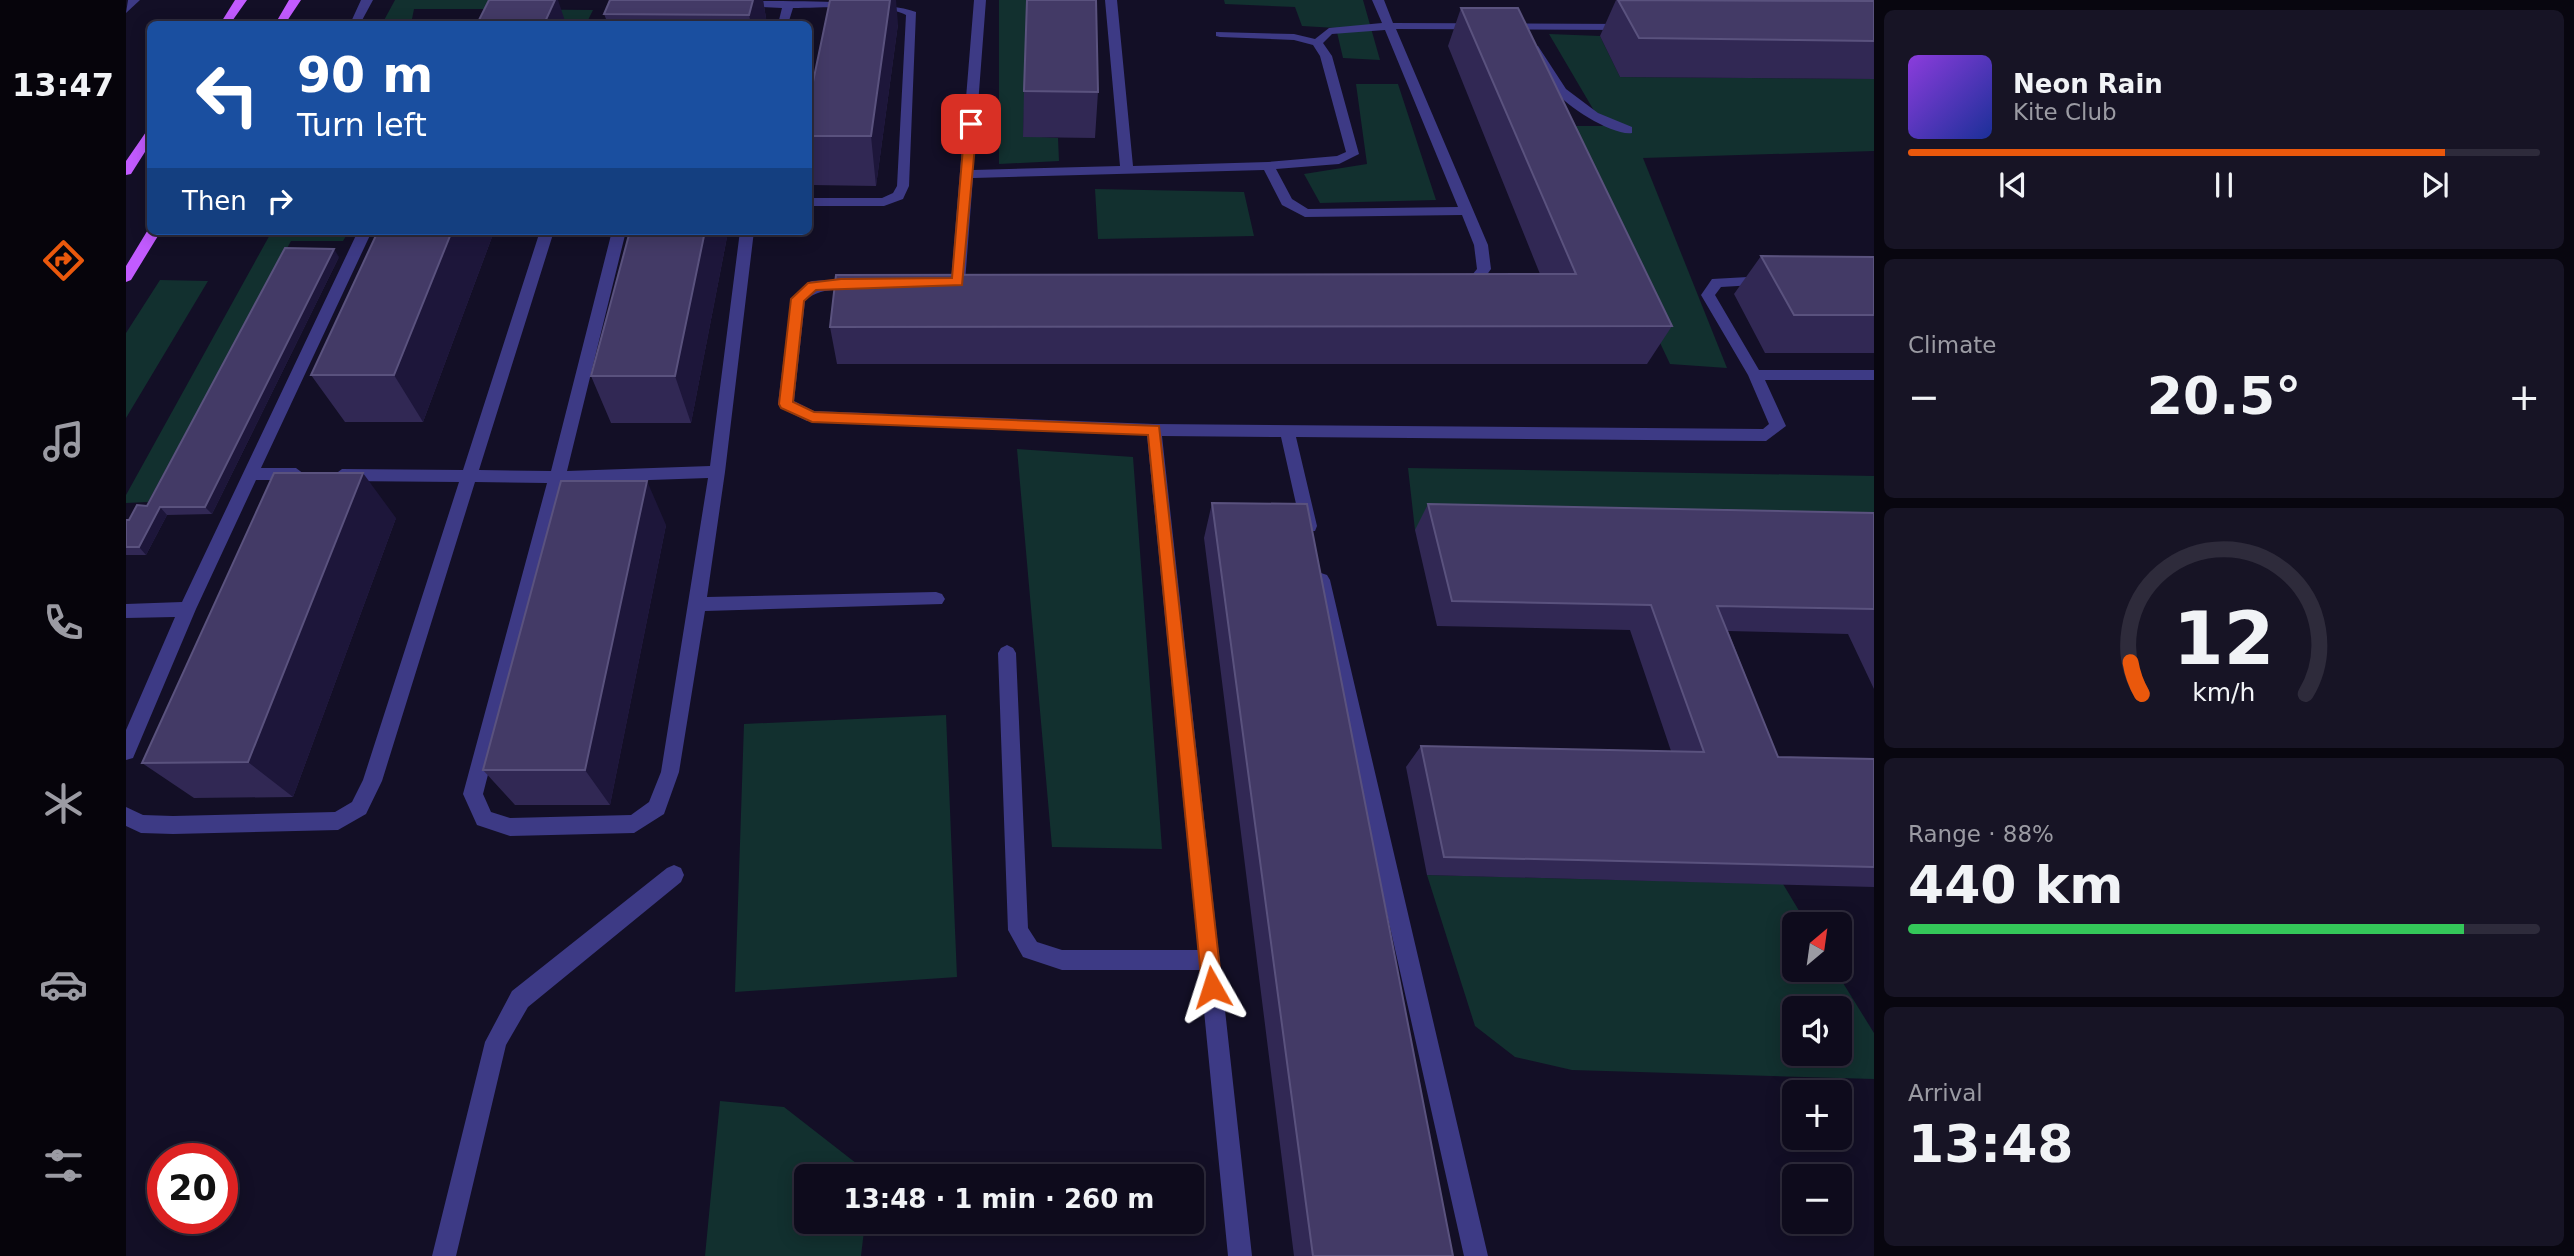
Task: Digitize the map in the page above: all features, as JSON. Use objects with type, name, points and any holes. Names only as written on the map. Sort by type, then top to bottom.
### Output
[{"type":"main road","points":[[227,21],[241,0]]},
{"type":"main road","points":[[282,21],[295,0]]},
{"type":"main road","points":[[126,171],[147,140]]},
{"type":"main road","points":[[126,277],[152,235]]},
{"type":"street","points":[[126,10],[134,0]]},
{"type":"street","points":[[356,21],[367,0]]},
{"type":"street","points":[[958,282],[980,0]]},
{"type":"street","points":[[1111,0],[1127,171]]},
{"type":"street","points":[[1378,0],[1480,245],[1484,269],[1476,280],[1449,280]]},
{"type":"street","points":[[733,4],[880,6],[901,8],[912,14],[903,186],[898,196],[884,202],[812,202]]},
{"type":"street","points":[[784,21],[788,5]]},
{"type":"street","points":[[1317,43],[1329,31],[1388,26],[1643,27]]},
{"type":"street","points":[[1521,27],[1561,90],[1594,116],[1628,130]]},
{"type":"street","points":[[967,174],[1268,166],[1339,160],[1353,154],[1326,56],[1317,43],[1294,37],[1220,34]]},
{"type":"street","points":[[1268,166],[1287,202],[1305,213],[1467,211]]},
{"type":"street","points":[[126,752],[187,609],[363,235]]},
{"type":"street","points":[[126,816],[141,824],[173,825],[338,821],[359,808],[372,781],[546,235]]},
{"type":"street","points":[[618,235],[473,794],[484,820],[510,827],[634,824],[657,807],[670,772],[697,604],[717,472],[747,235]]},
{"type":"street","points":[[867,283],[812,286],[798,299],[786,404],[812,417],[1154,430],[1766,435],[1778,426],[1755,375],[1708,296],[1717,282],[1783,281]]},
{"type":"street","points":[[1755,375],[1874,375]]},
{"type":"street","points":[[1154,430],[1240,1256]]},
{"type":"street","points":[[1287,430],[1476,1256]]},
{"type":"street","points":[[251,474],[557,477],[717,472]]},
{"type":"street","points":[[697,604],[936,599]]},
{"type":"street","points":[[126,611],[187,609]]},
{"type":"street","points":[[1007,653],[1018,930],[1030,950],[1062,960],[1209,960]]},
{"type":"street","points":[[444,1256],[496,1042],[520,999],[674,875]]},
{"type":"green space","points":[[395,0],[495,0],[490,9],[593,10],[588,21],[483,21],[489,9],[414,9],[412,21],[384,21]]},
{"type":"green space","points":[[999,0],[1028,0],[1023,136],[1058,138],[1059,161],[999,164]]},
{"type":"green space","points":[[1224,0],[1363,0],[1380,60],[1343,58],[1336,28],[1302,26],[1295,7],[1225,4]]},
{"type":"green space","points":[[1549,34],[1600,36],[1620,77],[1874,79],[1874,151],[1643,158],[1727,368],[1670,364],[1558,126],[1603,126]]},
{"type":"green space","points":[[1356,84],[1398,84],[1436,200],[1320,203],[1304,174],[1367,164]]},
{"type":"green space","points":[[1095,189],[1244,192],[1254,236],[1098,239]]},
{"type":"green space","points":[[270,235],[347,235],[343,241],[291,241],[148,502],[126,503],[126,495]]},
{"type":"green space","points":[[160,280],[208,281],[126,418],[126,333]]},
{"type":"green space","points":[[1017,449],[1133,457],[1162,849],[1052,847]]},
{"type":"green space","points":[[1408,468],[1874,476],[1874,540],[1415,530]]},
{"type":"green space","points":[[946,715],[957,977],[735,992],[744,724]]},
{"type":"green space","points":[[1427,875],[1783,884],[1800,912],[1782,912],[1782,982],[1842,982],[1851,996],[1782,996],[1782,1066],[1852,1066],[1852,997],[1874,1033],[1874,1079],[1572,1070],[1515,1057],[1475,1026]]},
{"type":"green space","points":[[720,1101],[784,1107],[857,1164],[794,1164],[794,1234],[864,1234],[861,1256],[705,1256]]},
{"type":"building","points":[[489,0],[555,0],[545,21],[478,21]]},
{"type":"building","points":[[610,0],[753,0],[749,15],[604,14]]},
{"type":"building","points":[[830,0],[890,0],[871,136],[812,136],[812,87]]},
{"type":"building","points":[[1027,0],[1096,0],[1098,92],[1024,91]]},
{"type":"building","points":[[1618,0],[1874,1],[1874,41],[1639,38]]},
{"type":"building","points":[[1461,8],[1518,8],[1672,326],[830,327],[836,275],[1576,274]]},
{"type":"building","points":[[376,235],[450,235],[394,375],[311,375]]},
{"type":"building","points":[[629,235],[704,235],[675,376],[591,376]]},
{"type":"building","points":[[285,248],[334,249],[205,507],[160,507],[139,547],[126,547],[126,520],[129,520],[137,505],[147,506]]},
{"type":"building","points":[[1761,256],[1874,257],[1874,315],[1794,315]]},
{"type":"building","points":[[274,473],[363,473],[248,762],[142,763]]},
{"type":"building","points":[[561,481],[647,481],[585,770],[483,770]]},
{"type":"building","points":[[1212,503],[1307,504],[1453,1256],[1313,1256]]},
{"type":"building","points":[[1428,504],[1874,513],[1874,609],[1717,606],[1778,757],[1874,759],[1874,867],[1444,857],[1421,746],[1704,752],[1651,605],[1452,601]]},
{"type":"route","points":[[971,124],[958,282],[841,283],[812,286],[798,299],[786,383],[786,404],[812,417],[1154,430],[1212,987]]}]
